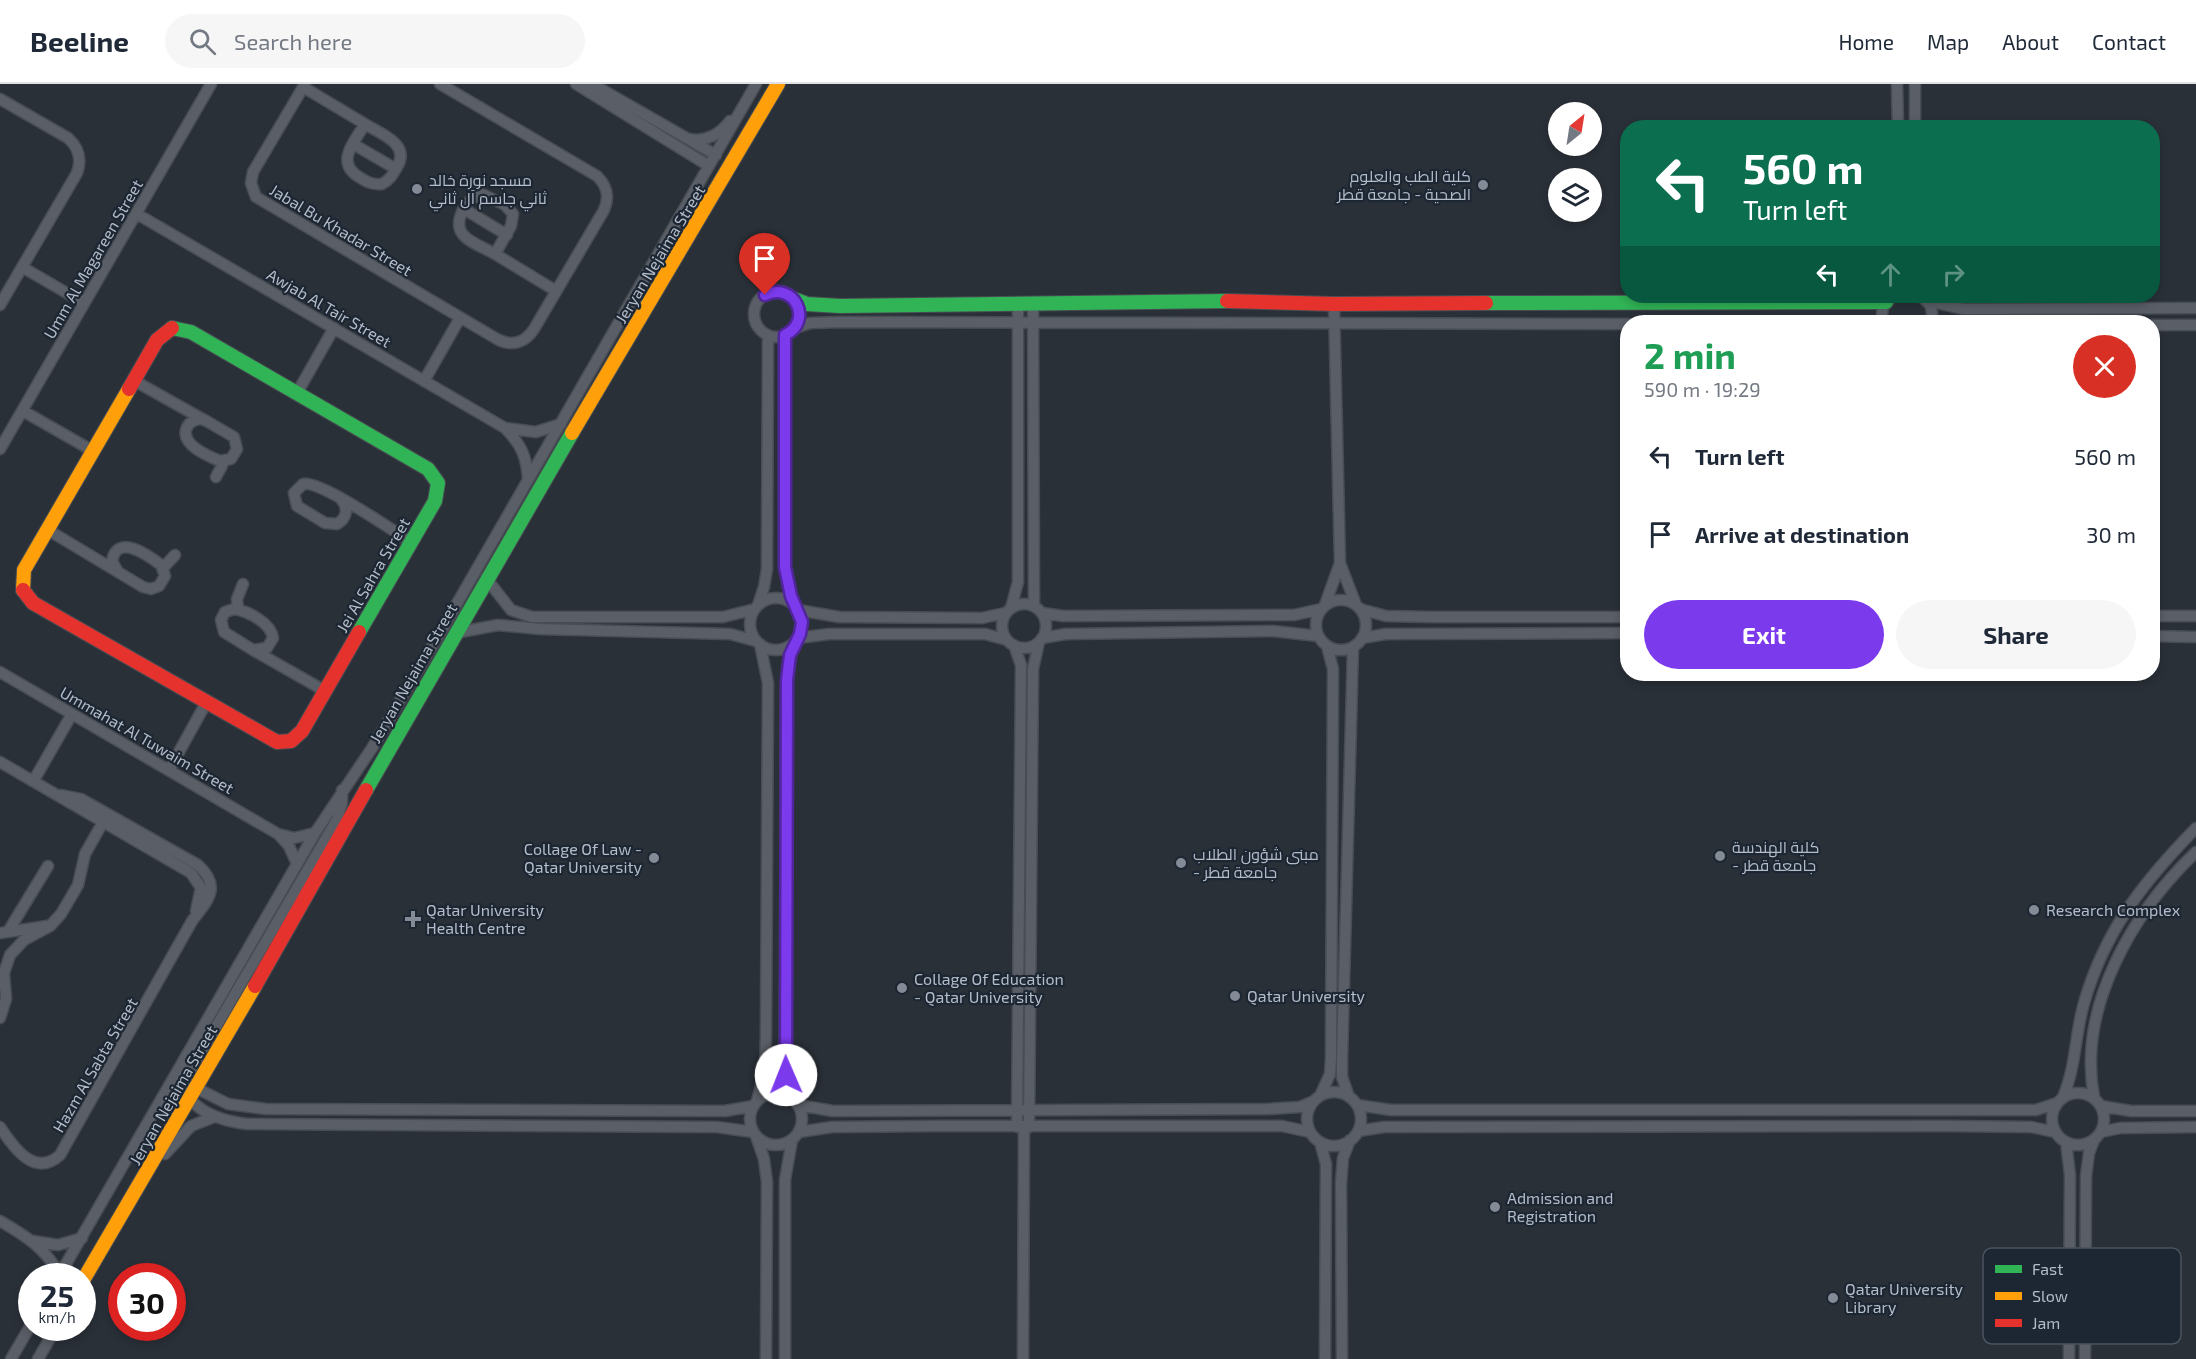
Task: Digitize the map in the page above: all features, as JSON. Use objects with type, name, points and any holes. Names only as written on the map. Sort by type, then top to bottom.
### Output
[{"type":"street","name":"Umm Al Magareen Street","points":[[0,449],[211,84]]},
{"type":"street","name":"Jabal Bu Khadar Street","points":[[304,86],[253,172],[252,188],[256,197],[460,318],[502,341],[518,342],[531,334],[604,210],[607,194],[604,184],[592,173],[440,84]]},
{"type":"street","points":[[576,84],[709,166]]},
{"type":"street","points":[[592,84],[716,155]]},
{"type":"street","points":[[685,138],[703,140],[720,132],[729,122],[750,84]]},
{"type":"street","name":"Jeryan Nejaima Street","points":[[67,1263],[315,833],[375,742],[561,424],[756,84]]},
{"type":"street","name":"Jeryan Nejaima Street","points":[[93,1263],[197,1087],[454,633],[778,84]]},
{"type":"street","points":[[1898,84],[1898,120]]},
{"type":"street","points":[[1915,84],[1915,120]]},
{"type":"street","points":[[304,86],[365,124],[400,147],[401,159],[386,183],[369,183],[351,171],[346,164],[346,156],[365,124]]},
{"type":"street","points":[[0,99],[68,138],[75,145],[80,159],[77,173],[0,305]]},
{"type":"street","points":[[353,144],[396,169]]},
{"type":"street","points":[[495,254],[514,218],[511,210],[505,205],[482,194],[470,199],[464,209],[458,220],[460,232],[495,254],[556,291]]},
{"type":"street","points":[[464,209],[507,235]]},
{"type":"street","name":"Awjab Al Tair Street","points":[[137,214],[505,428],[521,445],[527,462],[528,480]]},
{"type":"street","points":[[22,267],[84,303]]},
{"type":"street","points":[[766,1359],[767,1182],[764,1159],[750,1121],[765,1070],[766,1034],[768,683],[758,642],[750,625],[764,588],[767,568],[768,335],[756,322],[754,313],[759,301],[769,293],[778,291],[807,304],[840,306],[1033,305],[1209,300],[1334,304],[1620,302]]},
{"type":"street","points":[[794,298],[800,313],[795,328]]},
{"type":"street","points":[[1943,303],[1963,309],[2196,308]]},
{"type":"street","points":[[1327,646],[1340,650],[1353,647],[1362,638],[1366,626],[1340,563],[1334,304]]},
{"type":"street","points":[[1512,323],[1509,315],[1516,304]]},
{"type":"street","points":[[1018,305],[1018,582],[1002,627],[1021,664],[1017,1109],[1023,1127],[1023,1359]]},
{"type":"street","points":[[1023,1127],[1030,1109],[1034,669],[1046,623],[1038,610],[1032,522],[1033,305]]},
{"type":"street","points":[[424,381],[460,318]]},
{"type":"street","points":[[768,335],[785,335],[795,328],[826,322],[1620,324]]},
{"type":"street","points":[[2160,325],[2196,325]]},
{"type":"street","name":"Jei Al Sahra Street","points":[[177,328],[191,332],[297,393],[428,469],[434,475],[438,488],[437,497],[299,735],[282,743],[267,739],[28,600],[23,591],[22,575],[160,336],[177,328]]},
{"type":"street","points":[[297,393],[334,328]]},
{"type":"street","points":[[785,335],[785,567],[788,587],[802,622],[788,668],[786,693],[785,1064],[794,1102],[802,1121],[785,1180],[785,1359]]},
{"type":"street","points":[[133,381],[190,410],[236,441],[236,453],[224,462],[216,477]]},
{"type":"street","points":[[177,405],[185,417],[187,426],[185,435],[188,443],[224,462]]},
{"type":"street","points":[[23,411],[93,451]]},
{"type":"street","points":[[187,426],[194,420],[207,421]]},
{"type":"street","name":"Awjab Al Tair Street","points":[[505,428],[536,432],[561,424]]},
{"type":"street","points":[[1017,432],[1032,432]]},
{"type":"street","points":[[368,516],[343,519],[337,524],[325,523],[297,506],[294,493],[303,484],[312,483],[341,499],[411,542]]},
{"type":"street","points":[[341,499],[346,509],[343,519]]},
{"type":"street","points":[[1019,522],[1032,522]]},
{"type":"street","points":[[48,530],[118,572],[151,589],[162,584],[165,576],[163,568],[130,547],[121,548],[114,554],[93,556]]},
{"type":"street","points":[[114,554],[113,566],[118,572]]},
{"type":"street","points":[[163,568],[175,555]]},
{"type":"street","points":[[1310,1132],[1307,1116],[1330,1074],[1333,669],[1327,646],[1318,636],[1316,622],[1340,563]]},
{"type":"street","points":[[486,578],[503,603],[525,616],[723,618],[756,607],[768,599],[779,598],[796,608],[839,617],[982,618],[1024,604],[1063,616],[1294,615],[1323,607],[1337,600],[1386,616],[1620,617]]},
{"type":"street","points":[[238,609],[238,594],[243,584]]},
{"type":"street","points":[[280,665],[272,642],[273,634],[269,627],[238,609],[229,610],[222,616],[222,628],[227,635],[325,691]]},
{"type":"street","points":[[2160,616],[2196,616]]},
{"type":"street","points":[[1514,633],[1515,617]]},
{"type":"street","points":[[1558,633],[1557,623],[1560,617]]},
{"type":"street","points":[[626,618],[627,632]]},
{"type":"street","points":[[657,618],[657,632]]},
{"type":"street","points":[[454,633],[498,625],[540,630],[730,634],[758,642],[775,650],[796,641],[829,634],[977,634],[1024,648],[1041,640],[1066,634],[1273,631],[1318,636]]},
{"type":"street","points":[[1362,638],[1386,633],[1620,633]]},
{"type":"street","points":[[2160,636],[2196,637]]},
{"type":"street","points":[[253,650],[264,650],[272,642]]},
{"type":"street","points":[[1342,1359],[1341,1185],[1343,1158],[1361,1118],[1342,1074],[1353,647]]},
{"type":"street","name":"Ummahat Al Tuwaim Street","points":[[0,672],[278,834],[294,838],[315,833]]},
{"type":"street","points":[[169,770],[206,704]]},
{"type":"street","points":[[34,780],[72,714]]},
{"type":"street","name":"Hazm Al Sabta Street","points":[[0,762],[61,795],[103,822],[122,828]]},
{"type":"street","points":[[165,1094],[182,1085],[338,818],[342,790]]},
{"type":"street","name":"Hazm Al Sabta Street","points":[[0,1127],[14,1150],[33,1161],[47,1162],[60,1155],[192,921],[210,895],[211,881],[122,828],[81,799],[61,795]]},
{"type":"street","points":[[0,1018],[5,1005],[6,967],[14,949],[29,937],[50,926],[62,914],[76,889],[82,859],[103,822]]},
{"type":"street","points":[[2055,1132],[2052,1119],[2072,1072],[2084,1004],[2115,926],[2145,882],[2196,828]]},
{"type":"street","name":"Ummahat Al Tuwaim Street","points":[[278,834],[289,846],[297,864]]},
{"type":"street","points":[[2086,1248],[2086,1176],[2089,1153],[2105,1119],[2097,1101],[2090,1072],[2092,1046],[2108,977],[2137,921],[2177,870],[2196,852]]},
{"type":"street","points":[[5,931],[48,866]]},
{"type":"street","points":[[1019,887],[1032,886]]},
{"type":"street","points":[[5,931],[50,926]]},
{"type":"street","points":[[1018,980],[1030,981]]},
{"type":"street","points":[[182,1063],[182,1085],[189,1100],[214,1117],[247,1124],[717,1127],[754,1134],[770,1145],[782,1145],[796,1136],[844,1127],[1282,1126],[1310,1132],[1320,1142],[1326,1164],[1325,1359]]},
{"type":"street","points":[[1330,1074],[1342,1074]]},
{"type":"street","points":[[182,1085],[197,1087],[228,1104],[246,1108],[732,1110],[755,1104],[773,1094],[794,1102],[833,1111],[1289,1109],[1335,1092],[1353,1101],[1391,1110],[2036,1110],[2079,1092],[2097,1101],[2131,1111],[2196,1111]]},
{"type":"street","points":[[369,1108],[369,1124]]},
{"type":"street","points":[[662,1111],[662,1127]]},
{"type":"street","points":[[130,1201],[143,1191],[175,1141],[198,1122],[214,1117]]},
{"type":"street","points":[[1320,1142],[1336,1146],[1354,1136],[1384,1127],[1948,1126],[2031,1127],[2055,1132],[2066,1142],[2082,1145],[2120,1128],[2196,1127]]},
{"type":"street","points":[[2066,1142],[2070,1175],[2070,1248]]},
{"type":"street","points":[[1326,1185],[1341,1185]]},
{"type":"street","points":[[0,1221],[33,1241],[51,1263]]},
{"type":"street","points":[[33,1241],[58,1245],[82,1238]]},
{"type":"street","points":[[1325,1329],[1342,1330]]},
{"type":"street","points":[[11,1359],[22,1341]]},
{"type":"street","points":[[38,1359],[48,1341]]},
{"type":"street","points":[[2069,1344],[2069,1359]]},
{"type":"street","points":[[2085,1344],[2085,1359]]},
{"type":"traffic: fast","points":[[794,299],[807,304],[840,306],[1227,301]]},
{"type":"traffic: fast","points":[[1486,303],[1620,303]]},
{"type":"traffic: fast","points":[[172,328],[191,332],[428,469],[438,483],[435,501],[359,632]]},
{"type":"traffic: fast","points":[[366,790],[572,433]]},
{"type":"traffic: slow","points":[[572,433],[778,84]]},
{"type":"traffic: slow","points":[[23,590],[24,570],[129,389]]},
{"type":"traffic: slow","points":[[93,1263],[255,986]]},
{"type":"traffic: jam","points":[[1227,301],[1334,304],[1486,303]]},
{"type":"traffic: jam","points":[[129,389],[157,340],[172,328]]},
{"type":"traffic: jam","points":[[23,590],[33,603],[277,742],[291,741],[302,731],[359,632]]},
{"type":"traffic: jam","points":[[255,986],[366,790]]},
{"type":"place","name":"كلية الطب والعلوم الصحية - جامعة قطر","points":[[1483,185]]},
{"type":"place","name":"مسجد نورة خالد ثاني جاسم آل ثاني","points":[[417,189]]},
{"type":"place","name":"كلية الهندسة - جامعة قطر","points":[[1720,856]]},
{"type":"place","name":"Collage Of Law - Qatar University","points":[[654,858]]},
{"type":"place","name":"مبنى شؤون الطلاب - جامعة قطر","points":[[1181,863]]},
{"type":"place","name":"Research Complex","points":[[2034,910]]},
{"type":"place","name":"Qatar University Health Centre","points":[[413,919]]},
{"type":"place","name":"Collage Of Education - Qatar University","points":[[902,988]]},
{"type":"place","name":"Qatar University","points":[[1235,996]]},
{"type":"place","name":"Admission and Registration","points":[[1495,1207]]},
{"type":"place","name":"Qatar University Library","points":[[1833,1298]]},
{"type":"route","points":[[765,295],[778,291],[786,293],[794,298],[800,313],[795,328],[785,335],[785,567],[788,587],[802,622],[800,634],[790,655],[787,680],[786,1075]]}]
